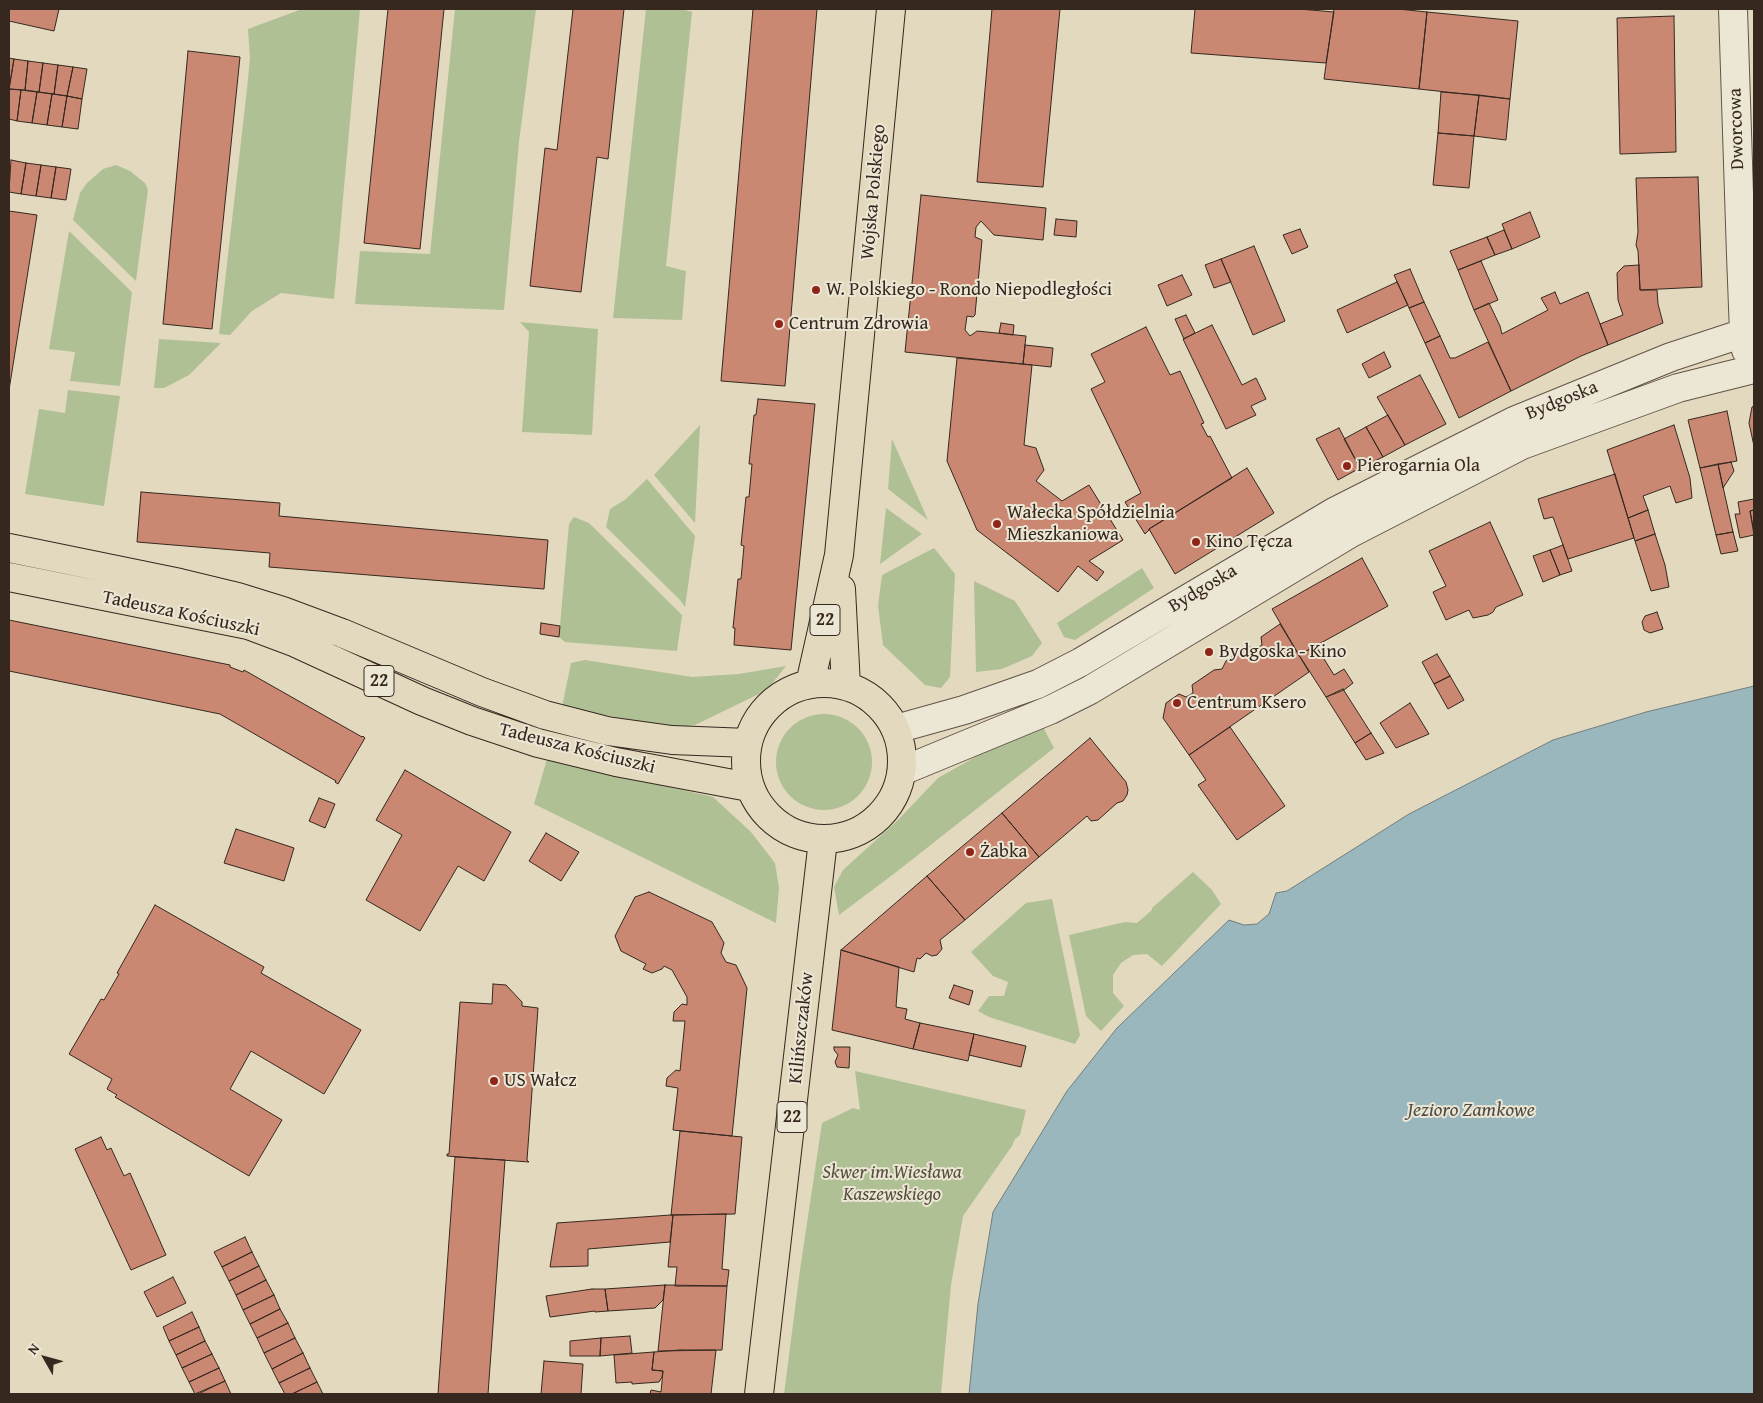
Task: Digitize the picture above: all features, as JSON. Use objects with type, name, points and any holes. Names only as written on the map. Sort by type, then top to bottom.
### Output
[{"type":"main road","name":"Wojska Polskiego","points":[[810,684],[839,555],[891,9]]},
{"type":"main road","name":"Tadeusza Kościuszki","points":[[9,548],[180,583],[238,597],[342,633],[482,692],[545,715],[607,732],[672,740],[748,743]]},
{"type":"main road","name":"Wojska Polskiego","points":[[839,555],[846,686]]},
{"type":"main road","name":"Tadeusza Kościuszki","points":[[9,577],[248,625],[296,643],[422,701],[472,721],[538,743],[616,762],[749,787]]},
{"type":"main road","points":[[828,683],[846,686],[866,695],[884,710],[896,729],[902,750],[902,771],[896,794],[884,813],[860,831],[846,837],[823,840],[804,838],[786,830],[770,819],[758,804],[749,787],[746,765],[748,743],[756,722],[770,704],[788,691],[810,684],[828,683]]},
{"type":"main road","name":"Kilińszczaków","points":[[760,1394],[823,840]]},
{"type":"street","name":"Dworcowa","points":[[1733,9],[1751,369]]},
{"type":"street","name":"Bydgoska","points":[[896,729],[964,710],[1038,684],[1081,662],[1334,512],[1514,421],[1671,357],[1749,332]]},
{"type":"street","name":"Bydgoska","points":[[902,771],[1050,710],[1090,690],[1351,533],[1522,445],[1678,388],[1751,369]]},
{"type":"green space","points":[[302,9],[360,9],[334,299],[281,293],[252,311],[230,335],[219,334],[250,58],[248,29]]},
{"type":"green space","points":[[455,9],[536,9],[519,142],[504,310],[355,304],[360,251],[430,254]]},
{"type":"green space","points":[[646,9],[682,9],[692,12],[666,266],[686,271],[682,320],[613,318]]},
{"type":"green space","points":[[116,165],[130,171],[145,183],[148,190],[136,281],[73,220],[80,193],[87,183],[103,169]]},
{"type":"green space","points":[[69,231],[132,292],[120,386],[70,381],[75,352],[49,349]]},
{"type":"green space","points":[[520,322],[598,329],[592,435],[522,432],[529,332]]},
{"type":"green space","points":[[159,339],[221,343],[189,375],[164,388],[154,388]]},
{"type":"green space","points":[[68,390],[120,396],[104,506],[25,494],[39,409],[65,413]]},
{"type":"green space","points":[[700,425],[695,523],[654,475]]},
{"type":"green space","points":[[892,439],[928,520],[888,489]]},
{"type":"green space","points":[[647,479],[695,536],[685,607],[606,527],[610,509],[626,499]]},
{"type":"green space","points":[[886,508],[922,534],[880,564]]},
{"type":"green space","points":[[574,517],[589,523],[682,615],[677,651],[565,642],[559,637],[569,524]]},
{"type":"green space","points":[[934,548],[955,574],[950,677],[941,688],[925,685],[883,645],[878,606],[882,575]]},
{"type":"green space","points":[[1142,568],[1154,588],[1075,640],[1064,637],[1057,623]]},
{"type":"green space","points":[[974,581],[1015,601],[1042,643],[1032,656],[1002,669],[976,672]]},
{"type":"green space","points":[[585,660],[692,677],[739,674],[786,666],[767,690],[695,725],[673,728],[562,707],[571,663]]},
{"type":"green space","points":[[824,714],[842,718],[858,728],[868,744],[872,762],[868,780],[858,796],[842,806],[824,810],[806,806],[790,796],[780,780],[776,762],[780,744],[790,728],[806,718]]},
{"type":"green space","points":[[1042,725],[1054,748],[839,915],[834,887],[843,870],[897,821],[938,778],[986,751]]},
{"type":"green space","points":[[547,759],[713,797],[751,832],[775,863],[779,888],[776,923],[534,804]]},
{"type":"green space","points":[[1193,872],[1212,890],[1221,904],[1162,966],[1147,954],[1133,955],[1121,963],[1113,975],[1113,993],[1124,1006],[1101,1031],[1086,1016],[1069,935],[1125,922],[1137,923]]},
{"type":"green space","points":[[1052,899],[1080,1035],[1075,1044],[989,1017],[978,1011],[989,996],[1004,996],[1008,982],[993,976],[971,952],[1026,903]]},
{"type":"green space","name":"Skwer im.Wiesława Kaszewskiego","points":[[855,1071],[1026,1110],[1020,1135],[1015,1139],[963,1216],[951,1285],[941,1394],[784,1394],[822,1123],[853,1108],[860,1110]]},
{"type":"water","name":"Jezioro Zamkowe","points":[[1754,686],[1754,1394],[969,1394],[978,1304],[993,1212],[1067,1091],[1117,1028],[1229,920],[1244,925],[1257,924],[1269,914],[1276,893],[1287,891],[1409,814],[1553,740],[1646,712]]},
{"type":"building","points":[[9,9],[59,9],[54,31],[9,21]]},
{"type":"building","points":[[388,9],[444,9],[420,249],[364,243]]},
{"type":"building","points":[[573,9],[624,9],[608,159],[597,157],[581,292],[530,286],[545,148],[557,150]]},
{"type":"building","points":[[753,9],[817,9],[785,386],[721,381]]},
{"type":"building","points":[[992,9],[1060,9],[1043,187],[977,182]]},
{"type":"building","points":[[1195,9],[1299,9],[1334,12],[1326,63],[1191,53]]},
{"type":"building","points":[[1334,9],[1398,9],[1427,12],[1419,89],[1324,79]]},
{"type":"building","points":[[1427,12],[1518,21],[1510,99],[1419,89]]},
{"type":"building","points":[[1674,16],[1676,152],[1620,154],[1617,18]]},
{"type":"building","points":[[188,51],[240,57],[212,329],[163,324]]},
{"type":"building","points":[[9,58],[14,59],[9,89]]},
{"type":"building","points":[[14,59],[28,61],[25,90],[9,89]]},
{"type":"building","points":[[28,61],[43,63],[39,92],[25,90]]},
{"type":"building","points":[[43,63],[58,65],[54,94],[39,92]]},
{"type":"building","points":[[58,65],[73,67],[67,96],[54,94]]},
{"type":"building","points":[[73,67],[87,69],[82,99],[67,96]]},
{"type":"building","points":[[9,89],[21,90],[17,121],[9,119]]},
{"type":"building","points":[[21,90],[37,92],[32,123],[17,121]]},
{"type":"building","points":[[37,92],[52,94],[47,125],[32,123]]},
{"type":"building","points":[[1441,92],[1479,95],[1474,136],[1438,133]]},
{"type":"building","points":[[52,94],[67,96],[62,127],[47,125]]},
{"type":"building","points":[[1479,95],[1510,99],[1506,140],[1474,136]]},
{"type":"building","points":[[67,96],[82,99],[78,129],[62,127]]},
{"type":"building","points":[[1438,133],[1474,136],[1469,188],[1433,185]]},
{"type":"building","points":[[11,160],[26,163],[21,194],[9,192]]},
{"type":"building","points":[[26,163],[41,165],[36,196],[21,194]]},
{"type":"building","points":[[41,165],[56,167],[51,198],[36,196]]},
{"type":"building","points":[[56,167],[71,169],[66,200],[51,198]]},
{"type":"building","points":[[1698,177],[1702,287],[1640,290],[1636,245],[1638,232],[1636,178]]},
{"type":"building","points":[[921,195],[1046,208],[1043,240],[994,235],[981,221],[976,227],[975,237],[982,240],[975,315],[973,317],[967,316],[965,330],[970,336],[977,331],[1026,336],[1023,364],[905,352]]},
{"type":"building","points":[[9,211],[37,215],[9,390]]},
{"type":"building","points":[[1530,212],[1540,237],[1512,249],[1502,224]]},
{"type":"building","points":[[1056,219],[1077,221],[1076,237],[1054,235]]},
{"type":"building","points":[[1300,229],[1308,247],[1292,254],[1283,235]]},
{"type":"building","points":[[1504,230],[1512,249],[1495,255],[1487,237]]},
{"type":"building","points":[[1487,237],[1495,255],[1458,270],[1450,251]]},
{"type":"building","points":[[1254,246],[1285,321],[1253,335],[1221,259]]},
{"type":"building","points":[[1221,259],[1231,282],[1214,288],[1205,265]]},
{"type":"building","points":[[1481,261],[1498,300],[1474,310],[1458,270]]},
{"type":"building","points":[[1639,265],[1640,290],[1657,290],[1658,304],[1663,323],[1608,345],[1600,324],[1623,315],[1618,300],[1617,273],[1624,266]]},
{"type":"building","points":[[1410,269],[1424,302],[1409,308],[1394,275]]},
{"type":"building","points":[[1182,275],[1192,295],[1167,306],[1158,285]]},
{"type":"building","points":[[1397,282],[1408,305],[1347,333],[1337,310]]},
{"type":"building","points":[[1555,292],[1560,304],[1588,292],[1608,345],[1581,356],[1511,391],[1474,310],[1489,303],[1502,334],[1548,310],[1541,298]]},
{"type":"building","points":[[1424,302],[1440,336],[1425,343],[1409,308]]},
{"type":"building","points":[[1186,315],[1195,333],[1184,339],[1175,319]]},
{"type":"building","points":[[1001,323],[1014,325],[1013,335],[999,333]]},
{"type":"building","points":[[1212,325],[1242,385],[1256,378],[1266,399],[1251,406],[1256,415],[1226,429],[1183,339]]},
{"type":"building","name":"Kino Tęcza","points":[[1146,327],[1170,375],[1180,371],[1204,423],[1201,424],[1208,437],[1210,436],[1232,478],[1149,529],[1145,534],[1125,502],[1141,493],[1091,389],[1105,382],[1091,354]]},
{"type":"building","points":[[1440,336],[1450,358],[1455,358],[1488,342],[1511,391],[1459,418],[1425,343]]},
{"type":"building","points":[[1025,345],[1053,348],[1051,367],[1023,364]]},
{"type":"building","points":[[1384,352],[1391,367],[1369,378],[1362,364]]},
{"type":"building","points":[[957,358],[1032,365],[1024,445],[1036,448],[1044,470],[1036,481],[1062,501],[1089,485],[1123,540],[1089,561],[1104,572],[1097,581],[1078,566],[1058,592],[977,530],[947,461]]},
{"type":"building","points":[[1420,375],[1446,424],[1405,445],[1377,397]]},
{"type":"building","points":[[758,399],[815,404],[791,650],[734,645],[735,628],[733,628],[738,579],[741,579],[744,546],[741,545],[746,497],[749,497],[752,464],[749,464],[754,415],[756,415]]},
{"type":"building","points":[[1754,406],[1754,446],[1749,423],[1752,407]]},
{"type":"building","points":[[1727,411],[1737,461],[1700,468],[1688,420]]},
{"type":"building","points":[[1388,415],[1405,445],[1383,457],[1366,427]]},
{"type":"building","points":[[1674,425],[1690,478],[1692,498],[1676,503],[1670,486],[1643,496],[1648,510],[1628,518],[1607,450]]},
{"type":"building","points":[[1366,427],[1383,457],[1360,468],[1344,439]]},
{"type":"building","points":[[1339,428],[1360,468],[1338,480],[1316,439]]},
{"type":"building","points":[[1731,462],[1734,471],[1723,488],[1718,464]]},
{"type":"building","points":[[1718,464],[1733,532],[1716,535],[1700,468]]},
{"type":"building","points":[[1247,468],[1274,513],[1175,574],[1149,529]]},
{"type":"building","points":[[1615,474],[1634,538],[1568,559],[1553,517],[1544,519],[1538,499]]},
{"type":"building","points":[[141,492],[280,503],[279,516],[548,540],[544,589],[269,567],[270,553],[137,542]]},
{"type":"building","points":[[1754,499],[1754,510],[1750,511],[1754,535],[1740,538],[1735,514],[1740,514],[1738,502]]},
{"type":"building","points":[[1648,510],[1655,534],[1635,541],[1628,518]]},
{"type":"building","points":[[1754,510],[1754,531],[1750,511]]},
{"type":"building","points":[[1490,522],[1523,595],[1496,607],[1488,615],[1473,618],[1469,610],[1446,620],[1433,592],[1446,586],[1429,551]]},
{"type":"building","points":[[1733,532],[1738,551],[1721,554],[1716,535]]},
{"type":"building","points":[[1655,534],[1665,565],[1669,587],[1651,591],[1635,541]]},
{"type":"building","points":[[1563,545],[1572,571],[1560,575],[1550,550]]},
{"type":"building","points":[[1550,550],[1560,575],[1543,582],[1533,556]]},
{"type":"building","points":[[1362,558],[1388,606],[1299,655],[1272,609]]},
{"type":"building","points":[[1657,612],[1663,629],[1650,633],[1644,630],[1642,622],[1645,616]]},
{"type":"building","points":[[9,620],[230,665],[230,667],[243,672],[244,670],[365,738],[338,784],[336,781],[220,714],[9,671]]},
{"type":"building","points":[[541,623],[560,626],[559,637],[540,634]]},
{"type":"building","points":[[1280,624],[1309,672],[1189,755],[1163,718],[1166,703],[1179,694],[1186,697],[1193,693],[1192,685],[1214,670],[1222,669],[1226,661],[1248,646],[1255,649],[1262,645],[1261,637]]},
{"type":"building","points":[[1316,646],[1334,675],[1344,669],[1353,683],[1344,690],[1326,697],[1299,655]]},
{"type":"building","points":[[1437,654],[1450,676],[1434,684],[1422,662]]},
{"type":"building","points":[[1450,676],[1464,700],[1448,709],[1434,684]]},
{"type":"building","points":[[1343,689],[1371,733],[1355,743],[1326,697]]},
{"type":"building","points":[[1410,703],[1429,734],[1396,748],[1380,723]]},
{"type":"building","points":[[1230,727],[1285,806],[1237,840],[1198,785],[1206,780],[1189,755]]},
{"type":"building","points":[[1371,733],[1384,753],[1366,760],[1355,743]]},
{"type":"building","points":[[1090,738],[1126,782],[1127,795],[1123,801],[1117,803],[1098,820],[1091,821],[1087,816],[1039,857],[1002,813]]},
{"type":"building","points":[[405,770],[511,832],[484,881],[458,866],[420,931],[366,900],[402,835],[376,820]]},
{"type":"building","points":[[319,798],[335,804],[325,828],[309,821]]},
{"type":"building","points":[[1002,813],[1039,857],[965,920],[927,876]]},
{"type":"building","points":[[236,829],[294,848],[284,881],[224,863]]},
{"type":"building","points":[[546,833],[579,852],[561,881],[529,861]]},
{"type":"building","points":[[927,876],[965,920],[940,940],[942,949],[937,955],[932,956],[926,953],[920,959],[917,958],[914,972],[841,950]]},
{"type":"building","points":[[649,892],[712,922],[724,943],[721,953],[726,962],[736,965],[747,988],[732,1136],[673,1130],[678,1088],[666,1086],[667,1078],[676,1070],[680,1071],[685,1021],[673,1021],[674,1012],[682,1004],[687,1005],[687,997],[672,970],[664,966],[662,969],[652,973],[643,969],[646,964],[621,951],[615,936],[635,897]]},
{"type":"building","points":[[155,905],[264,967],[261,973],[361,1030],[324,1094],[251,1051],[230,1089],[282,1120],[249,1176],[115,1097],[117,1095],[107,1089],[112,1079],[69,1054],[101,999],[104,1000]]},
{"type":"building","points":[[841,950],[899,967],[896,1007],[907,1009],[905,1019],[920,1023],[913,1049],[832,1030]]},
{"type":"building","name":"US Wałcz","points":[[493,984],[506,985],[522,1002],[522,1006],[538,1008],[527,1160],[529,1162],[447,1156],[449,1154],[460,1002],[492,1004]]},
{"type":"building","points":[[954,985],[973,991],[969,1005],[949,998]]},
{"type":"building","points":[[920,1023],[974,1034],[968,1061],[913,1049]]},
{"type":"building","points":[[974,1034],[1026,1046],[1021,1067],[969,1055]]},
{"type":"building","points":[[834,1047],[850,1047],[849,1068],[837,1067],[835,1062],[838,1055]]},
{"type":"building","points":[[680,1131],[742,1137],[735,1214],[671,1215]]},
{"type":"building","points":[[101,1137],[107,1150],[111,1148],[124,1176],[130,1173],[166,1255],[131,1270],[75,1149]]},
{"type":"building","points":[[455,1157],[505,1160],[488,1394],[438,1394]]},
{"type":"building","points":[[726,1214],[722,1269],[729,1270],[727,1286],[675,1286],[677,1267],[668,1267],[673,1215]]},
{"type":"building","points":[[673,1215],[670,1242],[588,1249],[588,1266],[550,1267],[557,1223]]},
{"type":"building","points":[[245,1237],[252,1252],[222,1267],[214,1252]]},
{"type":"building","points":[[252,1252],[259,1266],[229,1281],[222,1267]]},
{"type":"building","points":[[259,1266],[266,1280],[236,1295],[229,1281]]},
{"type":"building","points":[[173,1277],[186,1303],[157,1317],[144,1292]]},
{"type":"building","points":[[266,1280],[274,1295],[243,1310],[236,1295]]},
{"type":"building","points":[[665,1285],[663,1300],[655,1308],[608,1311],[605,1289]]},
{"type":"building","points":[[665,1285],[727,1286],[722,1350],[658,1351]]},
{"type":"building","points":[[592,1289],[605,1289],[608,1311],[550,1317],[546,1296]]},
{"type":"building","points":[[274,1295],[280,1309],[250,1324],[243,1310]]},
{"type":"building","points":[[280,1309],[288,1323],[257,1338],[250,1324]]},
{"type":"building","points":[[192,1312],[199,1327],[169,1341],[163,1327]]},
{"type":"building","points":[[288,1323],[295,1338],[264,1353],[257,1338]]},
{"type":"building","points":[[199,1327],[205,1341],[176,1355],[169,1341]]},
{"type":"building","points":[[630,1336],[632,1353],[600,1356],[601,1338]]},
{"type":"building","points":[[295,1338],[303,1353],[272,1369],[264,1353]]},
{"type":"building","points":[[601,1338],[600,1356],[570,1356],[570,1341]]},
{"type":"building","points":[[205,1341],[212,1354],[182,1368],[176,1355]]},
{"type":"building","points":[[716,1350],[711,1394],[650,1394],[651,1390],[661,1392],[663,1371],[652,1370],[654,1352]]},
{"type":"building","points":[[654,1352],[652,1370],[663,1371],[659,1382],[616,1383],[614,1355]]},
{"type":"building","points":[[303,1353],[310,1368],[279,1383],[272,1369]]},
{"type":"building","points":[[212,1354],[219,1368],[189,1382],[182,1368]]},
{"type":"building","points":[[544,1361],[583,1364],[581,1394],[541,1394]]},
{"type":"building","points":[[219,1368],[225,1381],[195,1394],[189,1382]]},
{"type":"building","points":[[310,1368],[317,1382],[292,1394],[285,1394],[279,1383]]},
{"type":"building","points":[[225,1381],[231,1394],[198,1394]]},
{"type":"building","points":[[317,1382],[323,1394],[292,1394]]},
{"type":"place","name":"W. Polskiego - Rondo Niepodległości","points":[[816,290]]},
{"type":"place","name":"Centrum Zdrowia","points":[[779,324]]},
{"type":"place","name":"Pierogarnia Ola","points":[[1347,466]]},
{"type":"place","name":"Wałecka Spółdzielnia Mieszkaniowa","points":[[997,524]]},
{"type":"place","name":"Kino Tęcza","points":[[1196,542]]},
{"type":"place","name":"Bydgoska - Kino","points":[[1209,652]]},
{"type":"place","name":"Centrum Ksero","points":[[1177,703]]},
{"type":"place","name":"Żabka","points":[[970,852]]},
{"type":"place","name":"US Wałcz","points":[[494,1081]]}]
